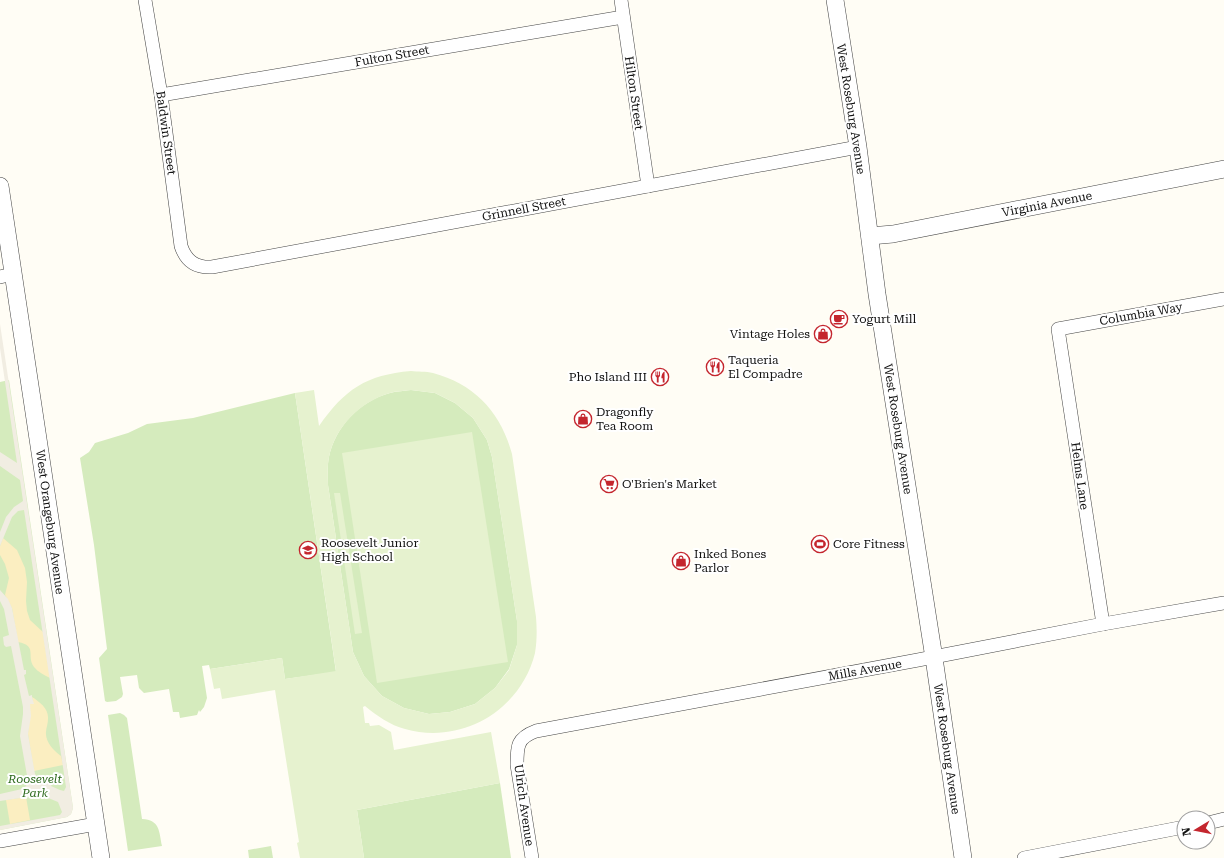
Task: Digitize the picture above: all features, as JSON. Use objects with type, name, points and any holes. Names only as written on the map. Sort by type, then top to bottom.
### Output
[{"type":"street","name":"Baldwin Street","points":[[146,0],[161,95],[181,246],[183,253],[192,263]]},
{"type":"street","name":"Hilton Street","points":[[621,0],[648,186]]},
{"type":"street","name":"West Roseburg Avenue","points":[[835,0],[858,147],[877,294],[934,658],[963,858]]},
{"type":"street","name":"Fulton Street","points":[[161,95],[623,17]]},
{"type":"street","name":"Grinnell Street","points":[[192,263],[198,266],[212,267],[858,147]]},
{"type":"street","name":"Virginia Avenue","points":[[870,236],[893,234],[1224,169]]},
{"type":"street","name":"West Orangeburg Avenue","points":[[0,186],[6,275],[101,858]]},
{"type":"street","name":"Columbia Way","points":[[1058,329],[1223,303]]},
{"type":"street","name":"Helms Lane","points":[[1058,329],[1103,624]]},
{"type":"street","name":"Mills Avenue","points":[[517,752],[519,741],[526,734],[536,730],[934,658],[1103,624],[1224,603]]},
{"type":"street","name":"Ulrich Avenue","points":[[517,752],[517,765],[532,858]]},
{"type":"street","points":[[0,841],[96,824]]},
{"type":"street","points":[[1024,858],[1176,829]]},
{"type":"green space","points":[[411,371],[430,372],[448,378],[462,385],[484,402],[501,426],[512,454],[536,617],[537,635],[535,653],[528,673],[517,691],[503,706],[486,718],[467,727],[447,732],[426,733],[405,729],[384,720],[365,706],[363,707],[365,723],[369,723],[370,726],[379,725],[391,732],[394,750],[491,732],[500,783],[357,810],[364,858],[300,858],[297,843],[299,842],[275,690],[222,699],[220,688],[214,689],[210,669],[282,658],[285,679],[336,671],[295,393],[314,390],[319,426],[338,402],[358,386],[369,380],[395,373]],"holes":[[[411,390],[435,393],[455,403],[473,418],[487,440],[492,457],[517,621],[517,645],[509,670],[495,688],[475,704],[450,712],[429,714],[404,708],[382,696],[364,676],[353,652],[328,485],[328,467],[332,446],[337,436],[350,417],[359,409],[379,397],[397,391]]]},
{"type":"green space","name":"Roosevelt Park","points":[[9,380],[73,808],[71,814],[67,817],[0,830],[0,382]]},
{"type":"green space","points":[[411,390],[435,393],[455,403],[473,418],[487,440],[492,457],[517,621],[517,645],[509,669],[495,688],[475,704],[450,712],[429,714],[404,708],[382,696],[364,676],[353,652],[328,485],[328,464],[332,446],[337,435],[350,417],[369,402],[379,397],[393,392]]},
{"type":"green space","points":[[295,393],[336,672],[285,679],[282,658],[210,669],[209,665],[202,666],[207,698],[204,707],[200,712],[199,710],[197,715],[180,718],[179,712],[173,712],[169,689],[144,693],[139,688],[137,675],[120,677],[123,694],[122,697],[116,701],[105,701],[99,658],[107,649],[94,545],[80,458],[89,452],[95,443],[128,433],[147,424],[193,418]]},
{"type":"green space","points":[[472,432],[508,662],[377,683],[342,453]]},
{"type":"green space","points":[[334,493],[340,493],[362,633],[355,634]]},
{"type":"green space","points":[[120,713],[127,718],[142,819],[152,822],[158,827],[162,846],[128,851],[108,715]]},
{"type":"green space","points":[[500,783],[511,858],[364,858],[357,810]]},
{"type":"green space","points":[[271,846],[273,858],[249,858],[248,850]]},
{"type":"sand","points":[[3,538],[17,550],[25,568],[27,582],[27,611],[30,620],[43,632],[50,678],[39,672],[34,667],[28,646],[18,642],[12,608],[5,595],[9,578],[5,564],[0,555],[0,546]]},
{"type":"sand","points":[[32,697],[41,704],[47,712],[48,719],[46,736],[48,743],[61,756],[63,765],[34,771],[28,734],[30,704],[33,704]]},
{"type":"sand","points":[[26,797],[30,820],[10,824],[6,800]]},
{"type":"shaded area","points":[[0,324],[73,808],[71,814],[67,817],[0,830],[0,826],[60,815],[62,812],[58,802],[41,795],[0,801],[0,794],[22,789],[26,786],[28,781],[20,736],[23,707],[11,646],[6,647],[4,645],[3,637],[9,635],[4,609],[0,601],[0,590],[8,599],[12,608],[24,670],[26,670],[26,674],[24,675],[29,696],[32,695],[34,704],[30,704],[31,716],[28,734],[35,774],[38,778],[48,784],[49,782],[52,784],[51,786],[60,790],[64,791],[66,787],[24,510],[18,511],[12,517],[0,546],[0,532],[6,517],[14,507],[23,501],[20,480],[0,466],[0,452],[17,463],[0,348]]},
{"type":"place","name":"Yogurt Mill","points":[[839,319]]},
{"type":"place","name":"Vintage Holes","points":[[823,334]]},
{"type":"place","name":"Taqueria El Compadre","points":[[715,367]]},
{"type":"place","name":"Pho Island III","points":[[660,377]]},
{"type":"place","name":"Dragonfly Tea Room","points":[[583,419]]},
{"type":"place","name":"O'Brien's Market","points":[[609,484]]},
{"type":"place","name":"Core Fitness","points":[[820,544]]},
{"type":"place","name":"Roosevelt Junior High School","points":[[308,550]]},
{"type":"place","name":"Inked Bones Parlor","points":[[681,561]]}]
